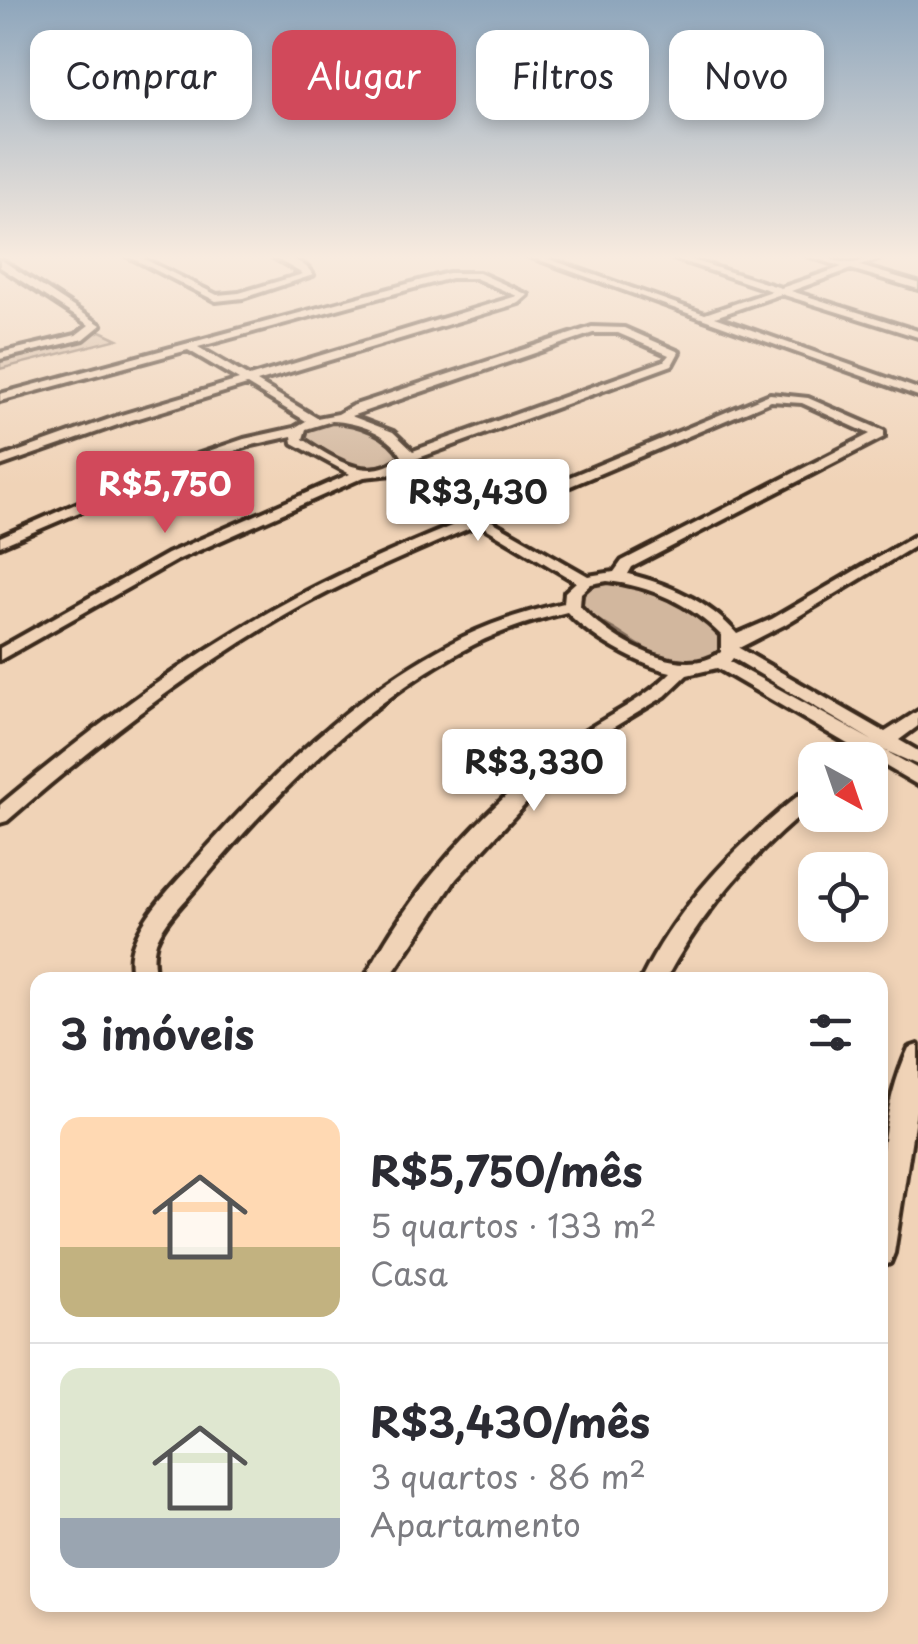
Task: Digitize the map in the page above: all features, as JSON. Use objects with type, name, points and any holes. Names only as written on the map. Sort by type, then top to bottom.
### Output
[{"type":"street","points":[[0,356],[89,332]]},
{"type":"street","points":[[0,398],[242,332]]},
{"type":"street","points":[[0,462],[413,332]]},
{"type":"street","points":[[0,542],[176,467],[248,442],[296,431],[313,420],[341,416],[587,332]]},
{"type":"street","points":[[0,654],[172,557],[363,473],[393,469],[409,457],[668,362],[675,354],[624,332]]},
{"type":"street","points":[[747,332],[918,393]]},
{"type":"street","points":[[190,346],[313,420]]},
{"type":"street","points":[[0,816],[109,726],[239,636],[361,570],[770,397],[804,400],[880,434],[626,564],[620,576]]},
{"type":"street","points":[[341,416],[359,420],[403,444],[409,457]]},
{"type":"street","points":[[296,431],[297,440],[324,458],[344,470],[363,473]]},
{"type":"street","points":[[393,469],[586,581]]},
{"type":"street","points":[[381,972],[431,895],[487,827],[546,770],[606,724],[674,682],[682,669],[727,651],[918,538]]},
{"type":"street","points":[[682,669],[645,658],[576,613],[572,592],[586,581],[620,576],[644,581],[714,620],[727,651],[860,742]]},
{"type":"street","points":[[143,972],[140,961],[144,942],[208,858],[306,757],[374,703],[445,656],[516,619],[540,610],[572,606]]},
{"type":"street","points":[[883,742],[918,716]]},
{"type":"street","points":[[888,753],[918,759]]},
{"type":"street","points":[[888,760],[918,778]]},
{"type":"street","points":[[657,972],[674,942],[721,878],[798,806]]},
{"type":"street","points":[[888,1203],[904,1102],[918,1056]]},
{"type":"shaded area","points":[[98,332],[118,339],[0,369],[0,360]]},
{"type":"shaded area","points":[[332,420],[382,435],[402,456],[363,468],[336,461],[303,435],[306,428]]},
{"type":"shaded area","points":[[609,581],[653,593],[698,616],[720,635],[721,647],[710,658],[685,664],[644,648],[581,605],[586,589]]}]
